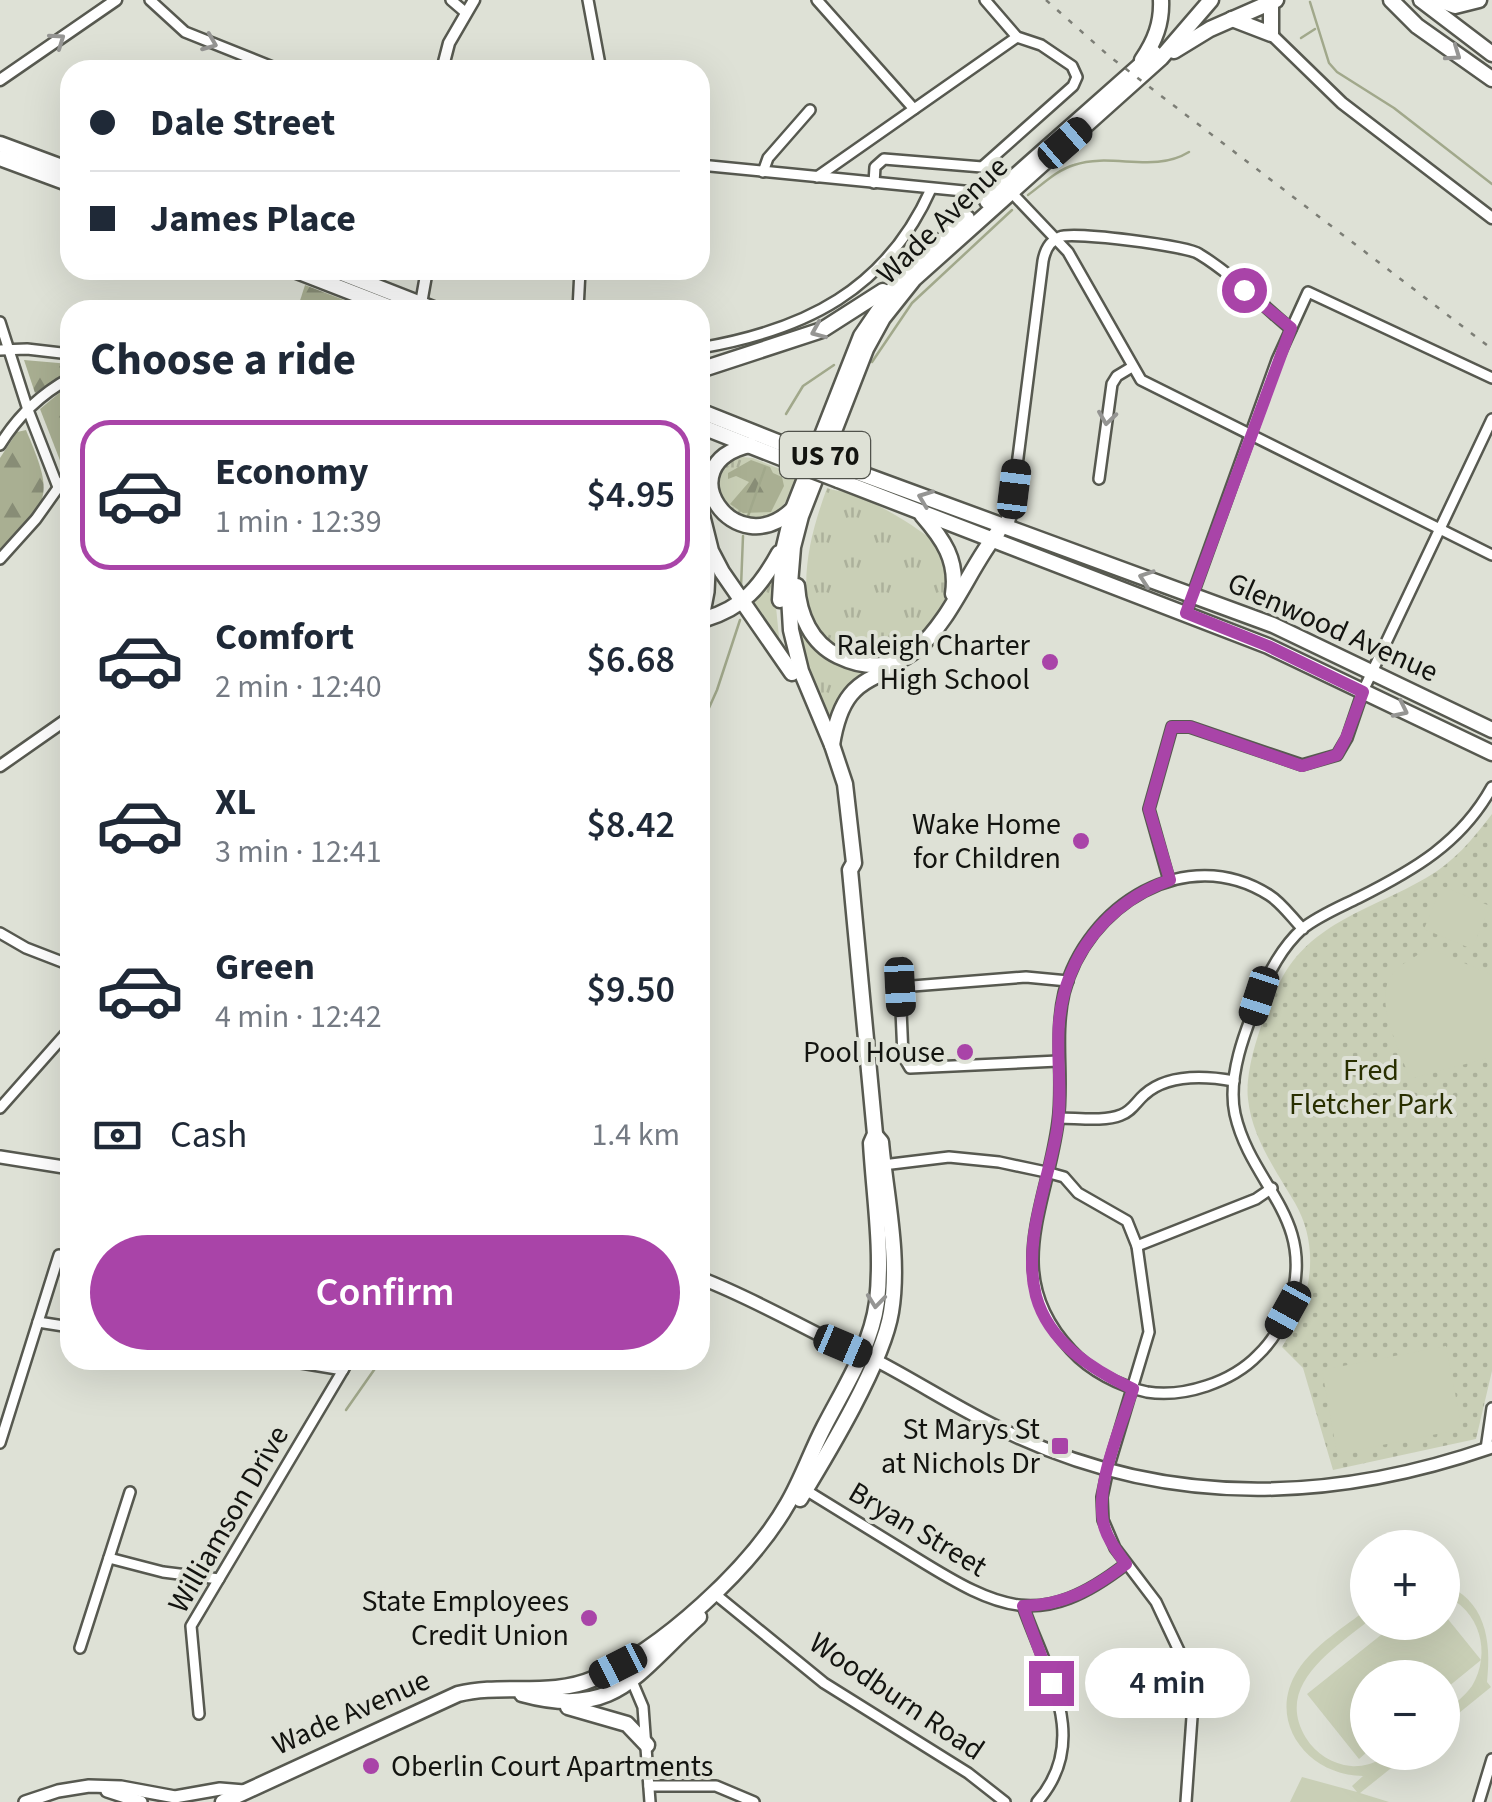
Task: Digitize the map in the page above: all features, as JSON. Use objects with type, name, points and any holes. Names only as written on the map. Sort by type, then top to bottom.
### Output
[{"type":"main road","points":[[1140,64],[1156,38],[1162,0]]},
{"type":"main road","name":"Wade Avenue","points":[[850,870],[844,864],[833,774],[792,673],[780,602],[784,543],[793,509],[861,336],[900,279],[1161,47],[1201,0]]},
{"type":"main road","points":[[1161,58],[1211,0]]},
{"type":"main road","points":[[1376,0],[1492,79]]},
{"type":"main road","points":[[1391,0],[1417,26]]},
{"type":"main road","points":[[1421,0],[1492,54]]},
{"type":"main road","points":[[1439,0],[1455,6],[1478,0]]},
{"type":"main road","points":[[1232,19],[1271,34],[1274,1]]},
{"type":"main road","name":"US 70","points":[[1161,58],[1274,1]]},
{"type":"main road","name":"Wade Avenue","points":[[868,1357],[877,1302],[877,1215],[871,1143],[875,1134],[850,870],[854,863],[848,808],[832,745],[805,685],[795,650],[789,596],[791,562],[806,500],[874,332],[914,279],[1161,58]]},
{"type":"main road","points":[[0,144],[60,166]]},
{"type":"main road","points":[[0,158],[60,180]]},
{"type":"main road","points":[[710,367],[822,330],[900,279]]},
{"type":"main road","points":[[320,280],[371,300]]},
{"type":"main road","points":[[358,280],[407,300]]},
{"type":"main road","name":"Glenwood Avenue","points":[[710,416],[796,456],[1000,534],[1268,646],[1492,753]]},
{"type":"main road","name":"Glenwood Avenue","points":[[710,430],[796,456]]},
{"type":"main road","points":[[750,445],[734,449],[720,460],[710,480],[716,505],[742,524],[765,526],[793,509]]},
{"type":"main road","name":"Glenwood Avenue","points":[[840,473],[920,512],[1193,595],[1273,625],[1492,730]]},
{"type":"main road","points":[[920,512],[949,551],[955,579],[951,604]]},
{"type":"main road","points":[[951,604],[1000,534]]},
{"type":"main road","points":[[832,745],[838,718],[851,694],[874,675],[912,664],[934,647],[952,623],[1000,534]]},
{"type":"main road","points":[[710,617],[742,603],[762,584],[784,543]]},
{"type":"main road","points":[[710,560],[792,673]]},
{"type":"main road","name":"US 70","points":[[791,562],[797,572],[800,611],[809,630],[827,650],[849,660],[882,663],[910,655],[934,635],[951,604]]},
{"type":"main road","name":"Wade Avenue","points":[[505,1689],[557,1704],[598,1698],[632,1680],[764,1552],[868,1357],[888,1327],[893,1295],[881,1142],[875,1134]]},
{"type":"main road","points":[[0,1158],[60,1167]]},
{"type":"main road","points":[[710,1282],[868,1357],[1002,1430],[1108,1470],[1207,1488],[1294,1490],[1392,1477],[1489,1448]]},
{"type":"main road","name":"Wade Avenue","points":[[223,1802],[458,1694],[477,1689],[547,1689],[591,1680],[618,1666],[717,1597]]},
{"type":"main road","points":[[547,1689],[582,1693],[632,1680],[634,1666],[666,1632]]},
{"type":"main road","points":[[557,1704],[627,1724],[647,1744]]},
{"type":"main road","points":[[25,1802],[58,1790],[89,1786],[122,1787],[174,1797],[220,1788],[244,1790]]},
{"type":"main road","points":[[89,1786],[141,1802]]},
{"type":"street","points":[[0,80],[116,0]]},
{"type":"street","points":[[150,0],[185,32],[255,60]]},
{"type":"street","points":[[451,0],[465,12]]},
{"type":"street","points":[[445,60],[449,43],[474,0]]},
{"type":"street","points":[[588,0],[600,60]]},
{"type":"street","points":[[817,0],[914,108]]},
{"type":"street","points":[[874,183],[876,167],[884,159],[982,167],[1073,86],[1076,77],[1072,66],[1042,45],[1017,37],[984,0]]},
{"type":"street","points":[[1271,34],[1342,103],[1492,218]]},
{"type":"street","points":[[817,177],[1017,37]]},
{"type":"street","points":[[764,172],[768,158],[810,110]]},
{"type":"street","points":[[710,166],[994,194]]},
{"type":"street","points":[[710,346],[787,327],[848,295],[892,254],[921,212],[931,189]]},
{"type":"street","points":[[1011,192],[1068,252],[1132,367],[1145,383],[1492,555]]},
{"type":"street","points":[[1000,534],[1012,520],[1043,261],[1046,248],[1054,240],[1065,235],[1085,235],[1196,251],[1291,328]]},
{"type":"street","points":[[1186,613],[1249,436],[1308,292],[1492,378]]},
{"type":"street","points":[[0,322],[5,349],[58,487]]},
{"type":"street","points":[[5,349],[60,353]]},
{"type":"street","points":[[1099,479],[1112,384],[1132,367]]},
{"type":"street","points":[[0,446],[10,428],[43,395],[60,384]]},
{"type":"street","points":[[1170,880],[1149,809],[1172,727],[1190,727],[1302,766],[1337,755],[1492,419]]},
{"type":"street","points":[[0,559],[36,519],[60,484]]},
{"type":"street","points":[[0,766],[60,725]]},
{"type":"street","points":[[1302,929],[1273,897],[1240,881],[1197,874],[1149,888],[1108,915],[1086,942],[1068,981],[1059,1021],[1059,1118],[1033,1244],[1036,1296],[1045,1317],[1076,1355],[1100,1374],[1133,1389],[1158,1394],[1184,1391],[1241,1370],[1260,1354],[1288,1310],[1297,1279],[1297,1253],[1290,1224],[1235,1115],[1234,1081],[1259,996],[1276,962],[1302,929],[1432,858],[1463,830],[1492,787]]},
{"type":"street","points":[[1,936],[60,961]]},
{"type":"street","points":[[1058,1061],[910,1068],[903,1056],[900,987],[1026,977],[1068,981]]},
{"type":"street","points":[[0,1108],[60,1040]]},
{"type":"street","points":[[1059,1118],[1116,1117],[1126,1113],[1146,1093],[1176,1080],[1202,1077],[1234,1081]]},
{"type":"street","points":[[883,1164],[949,1157],[1046,1172],[1064,1177],[1078,1194],[1127,1222],[1137,1246],[1148,1332],[1108,1470],[1102,1497],[1104,1527],[1170,1628],[1189,1687],[1192,1716],[1186,1802]]},
{"type":"street","points":[[1137,1246],[1256,1199],[1272,1188]]},
{"type":"street","points":[[0,1443],[59,1255]]},
{"type":"street","points":[[38,1322],[60,1325]]},
{"type":"street","name":"Williamson Drive","points":[[200,1714],[191,1626],[343,1370]]},
{"type":"street","points":[[0,1405],[12,1407]]},
{"type":"street","points":[[1489,1448],[1492,1408]]},
{"type":"street","name":"Bryan Street","points":[[801,1488],[968,1590],[998,1603],[1043,1606],[1072,1598],[1098,1586],[1126,1564]]},
{"type":"street","points":[[80,1648],[130,1492]]},
{"type":"street","points":[[109,1558],[145,1569],[219,1580]]},
{"type":"street","name":"Woodburn Road","points":[[717,1597],[824,1684],[968,1773],[1005,1802]]},
{"type":"street","points":[[1023,1606],[1065,1729],[1058,1772],[1037,1802]]},
{"type":"street","points":[[632,1680],[643,1707],[650,1802]]},
{"type":"street","points":[[1479,1802],[1492,1759]]},
{"type":"street","points":[[650,1786],[716,1786],[754,1802]]},
{"type":"green space","points":[[305,285],[344,300],[300,300]]},
{"type":"green space","points":[[24,360],[60,363],[60,377],[35,393]]},
{"type":"green space","points":[[60,392],[60,460],[40,409]]},
{"type":"green space","points":[[26,430],[41,470],[43,497],[30,520],[0,551],[0,458],[17,432]]},
{"type":"green space","points":[[742,457],[797,476],[784,504],[769,516],[753,518],[739,514],[719,492],[718,478],[725,466]]},
{"type":"green space","points":[[751,460],[782,477],[784,486],[771,512],[743,513],[730,504],[749,482],[736,476],[728,479],[728,473]]},
{"type":"green space","points":[[827,488],[857,495],[892,513],[933,541],[943,555],[948,578],[945,606],[919,642],[878,657],[856,656],[836,648],[810,622],[806,587],[809,553]]},
{"type":"green space","points":[[773,577],[780,647],[746,605]]},
{"type":"green space","points":[[801,626],[809,640],[879,668],[832,722],[806,662]]},
{"type":"green space","name":"Fred Fletcher Park","points":[[1492,814],[1492,1371],[1476,1439],[1333,1470],[1303,1368],[1282,1347],[1306,1295],[1310,1258],[1303,1221],[1266,1153],[1250,1113],[1252,1055],[1280,982],[1308,945],[1344,919],[1436,872]]},
{"type":"green space","points":[[1442,886],[1490,906],[1472,949],[1424,929]]},
{"type":"green space","points":[[1429,948],[1492,975],[1492,1057],[1413,1078],[1390,1025],[1386,987],[1398,968]]},
{"type":"green space","points":[[1446,1346],[1462,1429],[1337,1454],[1322,1370]]},
{"type":"green space","points":[[1460,1593],[1483,1623],[1488,1651],[1487,1682],[1491,1687],[1460,1712],[1460,1699],[1472,1686],[1481,1660],[1479,1633],[1460,1605]]},
{"type":"green space","points":[[1350,1622],[1350,1636],[1324,1657],[1302,1686],[1297,1702],[1298,1719],[1306,1738],[1325,1757],[1350,1766],[1350,1770],[1389,1770],[1360,1793],[1389,1802],[1290,1802],[1302,1777],[1357,1792],[1352,1786],[1363,1776],[1325,1767],[1298,1742],[1290,1726],[1286,1708],[1289,1689],[1298,1670],[1321,1644]]},
{"type":"green space","points":[[1460,1634],[1481,1660],[1460,1677],[1460,1660],[1350,1660],[1350,1748],[1307,1694],[1375,1640],[1460,1640]]},
{"type":"waterway","points":[[1310,2],[1329,63],[1337,72],[1394,108],[1492,184]]},
{"type":"waterway","points":[[1301,38],[1315,29]]},
{"type":"waterway","points":[[1028,195],[1074,165],[1161,161],[1189,152]]},
{"type":"waterway","points":[[872,362],[912,303],[1012,210]]},
{"type":"waterway","points":[[786,414],[803,386],[834,365]]},
{"type":"waterway","points":[[748,516],[765,468]]},
{"type":"waterway","points":[[741,587],[743,536]]},
{"type":"waterway","points":[[710,706],[740,620]]},
{"type":"waterway","points":[[346,1410],[374,1370]]},
{"type":"railway","points":[[1046,0],[1109,56],[1492,349]]},
{"type":"place","name":"Raleigh Charter High School","points":[[1050,662]]},
{"type":"place","name":"Wake Home for Children","points":[[1081,841]]},
{"type":"place","name":"Pool House","points":[[965,1052]]},
{"type":"place","name":"St Marys St at Nichols Dr","points":[[1060,1446]]},
{"type":"place","name":"State Employees Credit Union","points":[[589,1618]]},
{"type":"place","name":"Oberlin Court Apartments","points":[[371,1766]]},
{"type":"route","points":[[1051,1683],[1023,1606],[1058,1603],[1087,1592],[1126,1564],[1106,1535],[1102,1497],[1133,1389],[1100,1374],[1076,1355],[1045,1317],[1036,1296],[1033,1244],[1059,1118],[1059,1021],[1065,991],[1086,942],[1108,915],[1149,888],[1170,880],[1149,809],[1172,727],[1190,727],[1302,766],[1337,755],[1363,692],[1268,646],[1186,613],[1291,328],[1244,290]]}]
